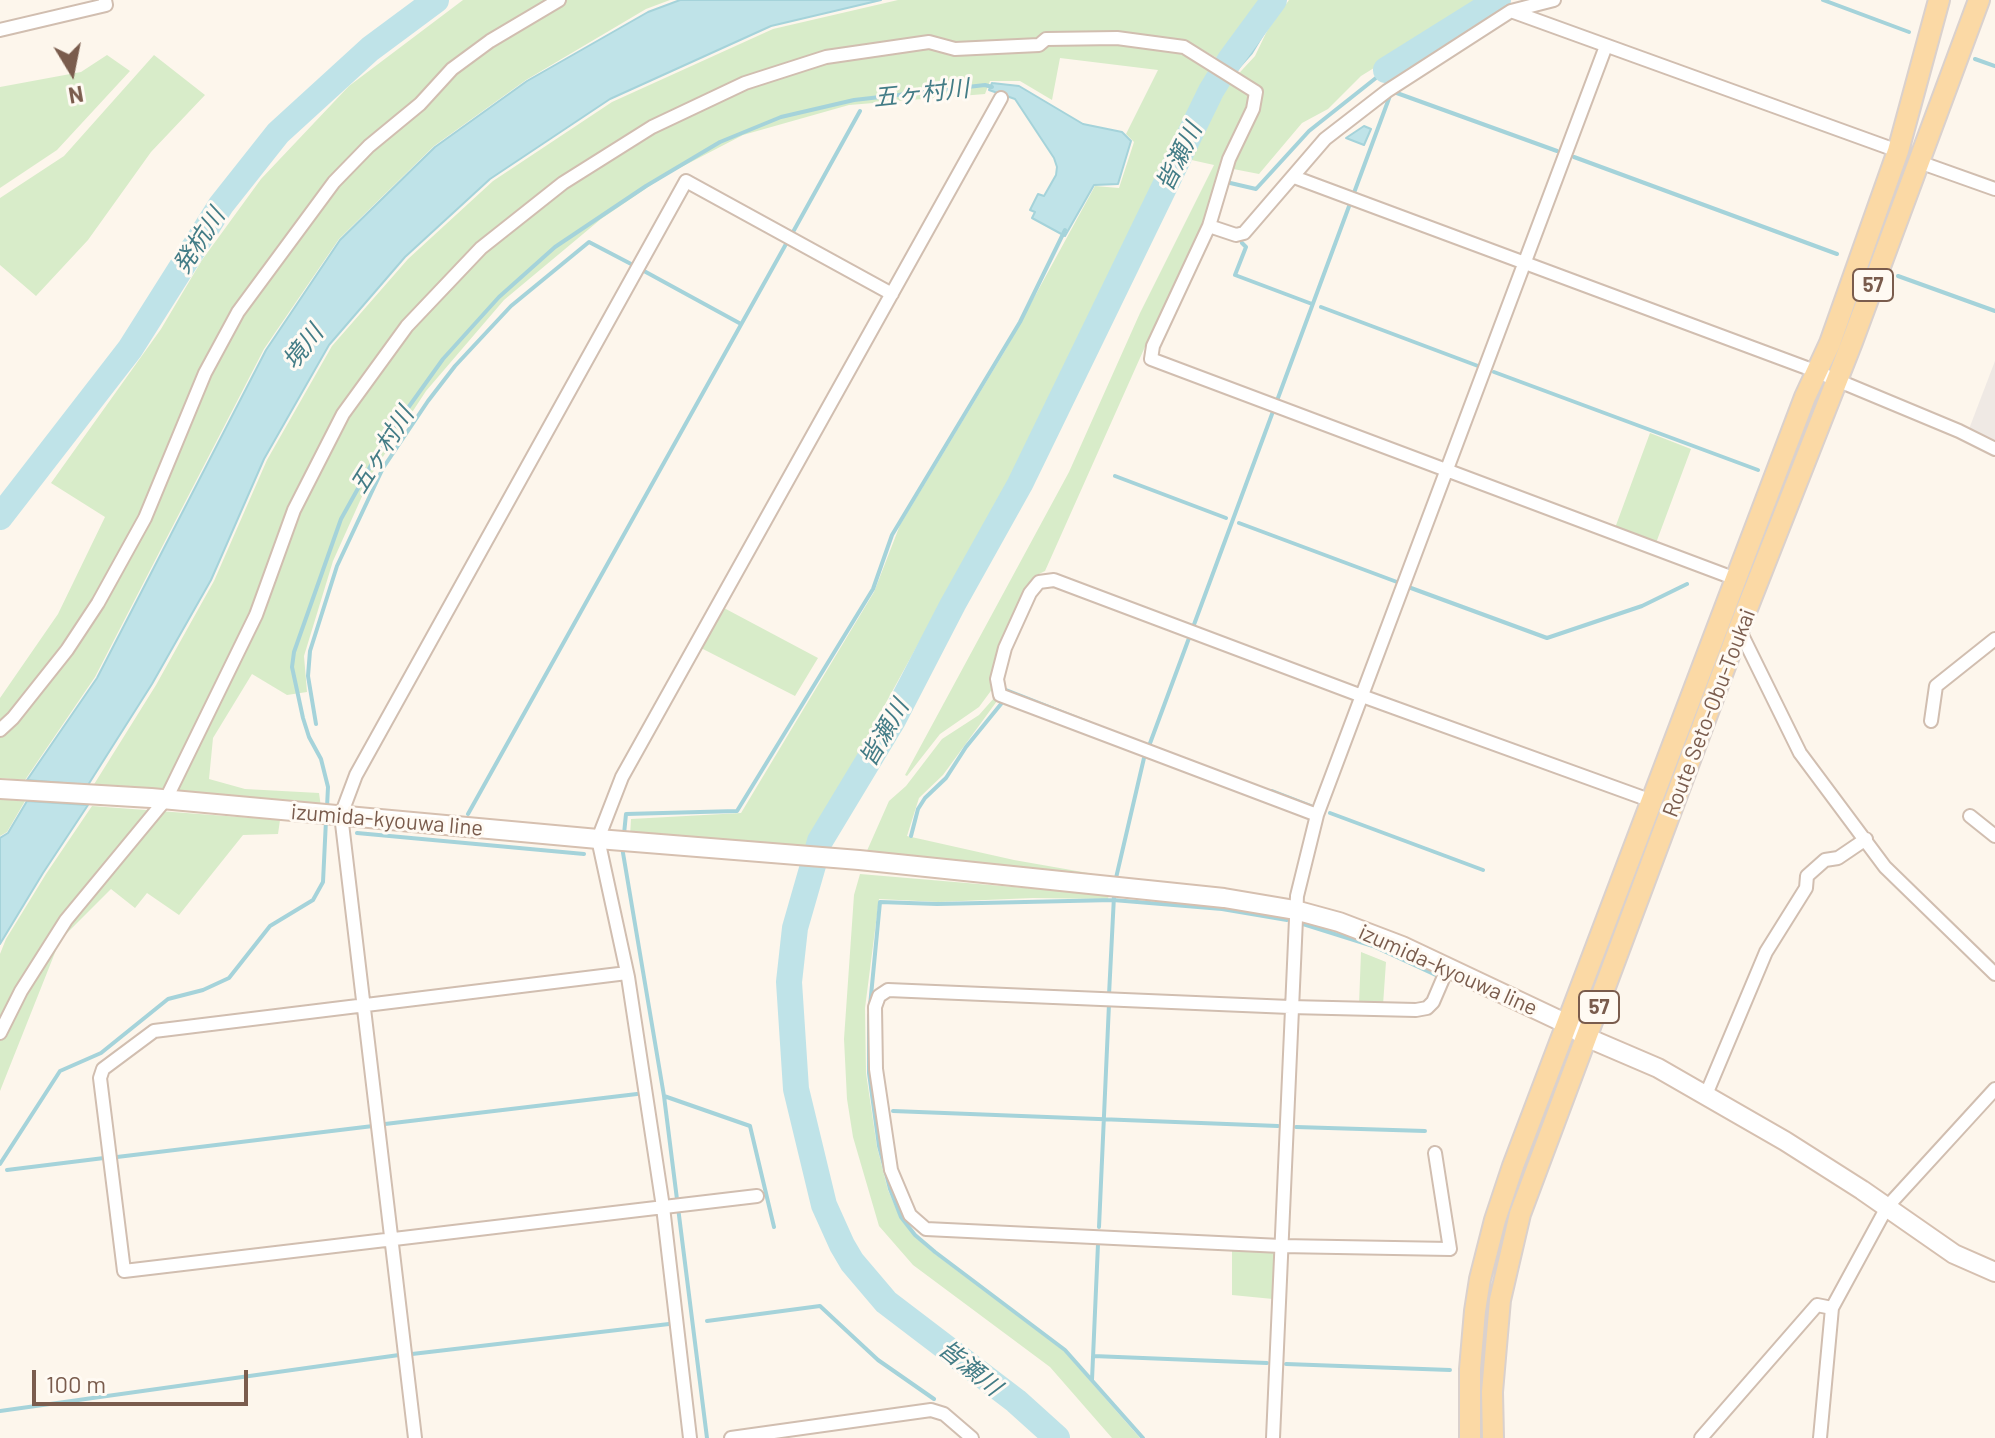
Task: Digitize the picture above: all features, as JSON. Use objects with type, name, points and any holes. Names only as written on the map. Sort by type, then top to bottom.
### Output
[{"type":"main road","name":"Route Seto-Obu-Toukai","points":[[1470,1438],[1470,1369],[1475,1311],[1487,1246],[1513,1166],[1815,371],[1830,343],[1898,151],[1939,0]]},
{"type":"main road","name":"Route Seto-Obu-Toukai","points":[[1493,1438],[1495,1342],[1507,1262],[1535,1172],[1979,0]]},
{"type":"main road","name":"izumida-kyouwa line","points":[[0,789],[158,798],[602,840],[854,860],[1211,896],[1295,910],[1373,934],[1567,1024],[1588,1038],[1658,1068],[1785,1141],[1954,1254],[1995,1272]]},
{"type":"street","points":[[0,730],[67,650],[98,603],[145,518],[205,373],[238,312],[334,182],[369,146],[420,104],[452,69],[490,41],[559,0]]},
{"type":"street","points":[[1209,226],[1236,235],[1244,233],[1325,139],[1391,89],[1511,11],[1554,0]]},
{"type":"street","points":[[0,30],[106,3],[119,15]]},
{"type":"street","points":[[1511,11],[1898,151]]},
{"type":"street","points":[[0,1033],[21,991],[66,920],[158,798],[256,615],[294,510],[343,414],[407,326],[481,248],[563,183],[652,127],[745,83],[826,57],[929,42],[955,49],[1039,45],[1046,39],[1117,38],[1184,47],[1256,92],[1253,109],[1229,159],[1209,226],[1153,346],[1151,359],[1736,579]]},
{"type":"street","points":[[1273,1438],[1295,910],[1317,815],[1606,46]]},
{"type":"street","points":[[690,1438],[667,1206],[602,840],[622,777],[1001,98]]},
{"type":"street","points":[[1919,162],[1995,189]]},
{"type":"street","points":[[1294,177],[1815,371],[1995,449]]},
{"type":"street","points":[[415,1438],[365,1005],[339,815],[356,775],[686,181],[892,294]]},
{"type":"street","points":[[1317,815],[1000,695],[997,679],[1011,631],[1030,593],[1039,582],[1054,580],[1652,801]]},
{"type":"street","points":[[1739,629],[1800,753],[1885,867],[1995,974]]},
{"type":"street","points":[[1931,721],[1936,686],[1995,639]]},
{"type":"street","points":[[1970,816],[1995,836]]},
{"type":"street","points":[[1705,1097],[1766,952],[1806,888],[1807,876],[1825,860],[1838,858],[1866,839]]},
{"type":"street","points":[[1435,1153],[1450,1249],[1281,1246],[926,1229],[910,1215],[891,1170],[876,1069],[875,1007],[879,996],[888,990],[1290,1007],[1427,1008],[1433,1002],[1448,967]]},
{"type":"street","points":[[627,973],[154,1031],[103,1069],[100,1078],[124,1271],[757,1196]]},
{"type":"street","points":[[1820,1438],[1832,1308],[1887,1207],[1995,1089]]},
{"type":"street","points":[[1701,1438],[1817,1305],[1832,1308]]},
{"type":"street","points":[[731,1438],[931,1410],[944,1414],[972,1438]]},
{"type":"shaded area","points":[[1995,361],[1995,444],[1969,429]]},
{"type":"green space","points":[[463,0],[670,0],[646,9],[526,80],[434,146],[339,239],[264,349],[95,677],[25,780],[0,778],[0,698],[58,614],[105,517],[51,483],[161,329],[202,260],[261,179],[349,86]]},
{"type":"green space","points":[[898,0],[1260,0],[1217,58],[1196,46],[1188,57],[1210,72],[1034,433],[804,852],[630,836],[631,819],[741,813],[874,592],[900,525],[1006,349],[1095,186],[1119,188],[1134,142],[1126,134],[1158,70],[1060,58],[1052,100],[1020,81],[990,81],[985,94],[849,105],[743,135],[666,175],[601,219],[504,300],[426,391],[373,472],[333,561],[304,656],[307,692],[287,695],[252,674],[213,738],[209,779],[245,789],[319,793],[321,807],[93,786],[156,685],[214,581],[267,460],[332,346],[408,259],[493,181],[612,102],[773,29]]},
{"type":"green space","points":[[1289,0],[1484,0],[1361,76],[1328,109],[1302,123],[1259,174],[1223,167],[1205,224],[1144,349],[1045,571],[1037,575],[1006,630],[993,688],[979,707],[940,734],[907,776],[1069,472],[1140,313],[1214,165],[1187,159],[1230,83],[1255,56],[1267,31]]},
{"type":"green space","points":[[107,55],[130,71],[57,150],[0,188],[0,87],[81,72]]},
{"type":"green space","points":[[154,55],[205,95],[151,152],[88,240],[36,296],[0,265],[0,198],[64,156]]},
{"type":"green space","points":[[1650,433],[1691,449],[1656,543],[1615,528]]},
{"type":"green space","points":[[724,608],[818,658],[795,696],[701,648]]},
{"type":"green space","points":[[994,698],[997,701],[943,775],[919,798],[907,836],[1014,860],[1111,877],[866,853],[889,801],[906,786],[942,739],[979,715]]},
{"type":"green space","points":[[0,798],[25,801],[7,832],[0,836]]},
{"type":"green space","points":[[92,806],[280,820],[278,834],[243,835],[179,915],[147,893],[135,908],[111,889],[60,940],[0,1091],[0,954],[46,874]]},
{"type":"green space","points":[[860,874],[1109,895],[1108,899],[938,902],[879,899],[865,1008],[866,1073],[877,1147],[888,1190],[900,1218],[931,1251],[1064,1351],[1140,1438],[1112,1438],[1050,1367],[913,1265],[879,1226],[853,1137],[847,1099],[844,1039],[854,895]]},
{"type":"green space","points":[[1361,952],[1386,962],[1383,1005],[1359,1005]]},
{"type":"green space","points":[[1232,1247],[1271,1248],[1275,1253],[1273,1299],[1232,1295]]},
{"type":"water","name":"境川","points":[[680,0],[881,0],[771,26],[610,99],[490,179],[405,257],[329,345],[264,459],[211,580],[152,684],[88,785],[27,780],[97,678],[266,350],[340,240],[435,147],[527,81],[648,12]]},
{"type":"water","points":[[1264,0],[1284,0],[1252,53],[1236,71],[1219,61]]},
{"type":"water","points":[[992,83],[1019,86],[1083,124],[1122,132],[1131,141],[1118,184],[1094,185],[1065,236],[1032,218],[1035,212],[1030,210],[1038,194],[1044,196],[1056,175],[1054,158],[1015,99],[989,90]]},
{"type":"water","points":[[1364,126],[1371,129],[1364,145],[1346,138]]},
{"type":"water","points":[[27,801],[88,805],[0,944],[0,838],[8,833]]},
{"type":"waterway","name":"発杭川","points":[[0,517],[130,349],[221,205],[278,133],[370,49],[436,0]]},
{"type":"waterway","name":"皆瀬川","points":[[1057,1438],[1016,1401],[886,1302],[852,1262],[842,1245],[824,1205],[796,1089],[789,982],[795,928],[820,841],[893,720],[1020,484],[1211,91],[1274,0]]},
{"type":"waterway","name":"五ヶ村川","points":[[1386,70],[1498,0]]},
{"type":"waterway","points":[[1823,0],[1909,32]]},
{"type":"waterway","points":[[1975,59],[1995,66]]},
{"type":"waterway","points":[[1149,746],[1391,93],[1386,70],[1309,131],[1256,189],[1226,182]]},
{"type":"waterway","name":"五ヶ村川","points":[[327,807],[328,787],[321,759],[303,718],[292,667],[294,652],[341,519],[385,440],[443,359],[499,297],[555,247],[646,186],[720,142],[781,117],[854,100],[985,85],[992,87]]},
{"type":"waterway","points":[[1394,92],[1557,151]]},
{"type":"waterway","points":[[793,232],[860,111]]},
{"type":"waterway","points":[[1574,157],[1837,254]]},
{"type":"waterway","points":[[624,834],[626,814],[737,811],[873,589],[892,535],[1020,322],[1065,230]]},
{"type":"waterway","points":[[316,724],[308,676],[310,651],[337,566],[383,468],[428,401],[455,366],[511,306],[589,242],[633,265]]},
{"type":"waterway","points":[[1242,243],[1246,247],[1235,275],[1312,304]]},
{"type":"waterway","points":[[468,814],[786,244]]},
{"type":"waterway","points":[[644,271],[741,324]]},
{"type":"waterway","points":[[1898,276],[1995,311]]},
{"type":"waterway","points":[[1321,307],[1478,366]]},
{"type":"waterway","points":[[1494,372],[1758,470]]},
{"type":"waterway","points":[[1115,476],[1226,518]]},
{"type":"waterway","points":[[1239,523],[1397,582]]},
{"type":"waterway","points":[[1411,588],[1547,638],[1642,606],[1687,584]]},
{"type":"waterway","points":[[1006,690],[1090,723]]},
{"type":"waterway","points":[[911,836],[918,809],[925,798],[946,778],[966,747],[1001,704]]},
{"type":"waterway","points":[[1116,878],[1144,758]]},
{"type":"waterway","points":[[1272,791],[1311,806]]},
{"type":"waterway","points":[[1330,813],[1483,870]]},
{"type":"waterway","name":"五ヶ村川","points":[[0,1164],[60,1071],[101,1053],[168,999],[203,990],[229,978],[270,926],[313,900],[323,882],[326,820]]},
{"type":"waterway","points":[[357,833],[584,854]]},
{"type":"waterway","points":[[622,847],[664,1096],[707,1438]]},
{"type":"waterway","points":[[1109,995],[1114,896]]},
{"type":"waterway","points":[[870,1006],[880,902],[937,904],[1113,900],[1222,909],[1287,920]]},
{"type":"waterway","points":[[1303,924],[1373,946],[1438,976]]},
{"type":"waterway","points":[[1099,1227],[1109,1004]]},
{"type":"waterway","points":[[869,1015],[869,1073],[879,1146],[901,1217],[915,1235],[935,1252],[1065,1350],[1143,1438]]},
{"type":"waterway","points":[[385,1124],[637,1094]]},
{"type":"waterway","points":[[664,1096],[750,1126],[774,1227]]},
{"type":"waterway","points":[[893,1111],[1278,1126]]},
{"type":"waterway","points":[[117,1157],[373,1126]]},
{"type":"waterway","points":[[1296,1127],[1425,1131]]},
{"type":"waterway","points":[[7,1170],[104,1158]]},
{"type":"waterway","points":[[1092,1380],[1098,1244]]},
{"type":"waterway","points":[[707,1321],[820,1306],[878,1360],[934,1399]]},
{"type":"waterway","points":[[412,1354],[669,1324]]},
{"type":"waterway","points":[[0,1411],[399,1355]]},
{"type":"waterway","points":[[1093,1356],[1267,1363]]},
{"type":"waterway","points":[[1286,1364],[1450,1370]]}]
